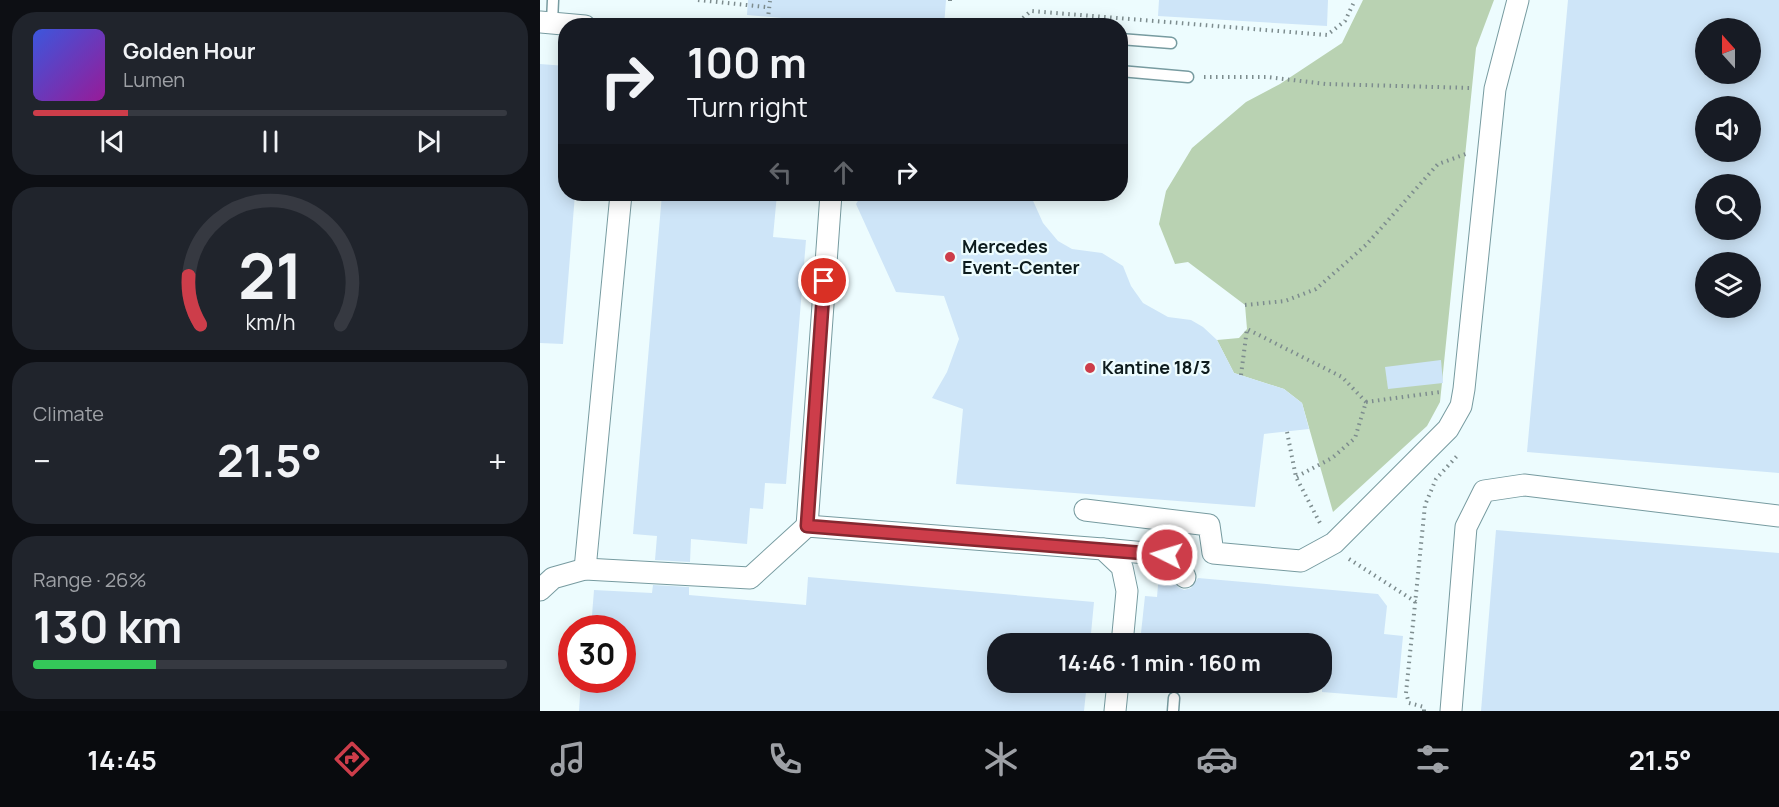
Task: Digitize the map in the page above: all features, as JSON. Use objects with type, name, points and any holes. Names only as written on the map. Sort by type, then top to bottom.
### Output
[{"type":"street","points":[[1085,510],[1209,525],[1213,554],[1301,561],[1334,543],[1448,429],[1461,406],[1464,389],[1495,89],[1518,0]]},
{"type":"street","points":[[585,569],[620,201]]},
{"type":"street","points":[[540,590],[553,578],[585,569],[750,578],[807,526],[830,201]]},
{"type":"street","points":[[1451,711],[1466,527],[1484,491],[1524,485],[1779,516]]},
{"type":"street","points":[[807,526],[1167,555],[1178,563],[1185,577]]},
{"type":"street","points":[[1103,549],[1122,567],[1127,591],[1123,633]]},
{"type":"street","points":[[1115,711],[1117,693]]},
{"type":"lane","points":[[546,22],[553,0]]},
{"type":"lane","points":[[1128,39],[1171,42]]},
{"type":"lane","points":[[1128,72],[1188,77]]},
{"type":"lane","points":[[1173,711],[1174,698]]},
{"type":"path","points":[[699,0],[766,7]]},
{"type":"path","points":[[1128,19],[1327,35],[1345,21],[1355,0]]},
{"type":"path","points":[[769,18],[770,1]]},
{"type":"path","points":[[1023,18],[1031,11],[1117,18]]},
{"type":"path","points":[[1188,77],[1267,77],[1326,84],[1495,89]]},
{"type":"path","points":[[1245,305],[1285,302],[1316,289],[1366,245],[1438,164],[1473,152],[1490,154]]},
{"type":"path","points":[[1241,375],[1248,328],[1342,377],[1366,402]]},
{"type":"path","points":[[1366,402],[1464,389]]},
{"type":"path","points":[[1296,477],[1332,458],[1355,438],[1366,402]]},
{"type":"path","points":[[1287,432],[1296,477],[1323,528],[1334,543],[1352,562],[1416,602]]},
{"type":"path","points":[[1424,711],[1424,707],[1409,704],[1406,693],[1425,505],[1436,479],[1452,463]]},
{"type":"green space","points":[[1363,0],[1494,0],[1476,48],[1440,402],[1427,426],[1333,512],[1302,403],[1284,389],[1234,373],[1217,340],[1239,338],[1247,329],[1245,305],[1188,262],[1175,264],[1159,224],[1166,191],[1192,148],[1246,102],[1280,84],[1342,43]]},
{"type":"building","points":[[748,0],[946,0],[945,18],[782,18],[747,15]]},
{"type":"building","points":[[1159,0],[1328,0],[1327,26],[1158,16]]},
{"type":"building","points":[[1568,0],[1779,0],[1779,473],[1527,452]]},
{"type":"building","points":[[540,64],[558,65],[558,201],[574,201],[563,344],[540,343]]},
{"type":"building","points":[[661,201],[776,201],[773,237],[806,240],[786,484],[765,483],[763,509],[750,508],[747,544],[691,539],[690,562],[655,560],[657,536],[633,534]]},
{"type":"building","name":"Kantine 18/3","points":[[858,201],[1033,201],[1043,223],[1058,241],[1072,249],[1102,253],[1123,266],[1131,286],[1143,303],[1168,317],[1191,320],[1203,327],[1217,340],[1234,373],[1284,389],[1302,403],[1309,429],[1264,434],[1255,507],[956,484],[963,409],[932,398],[947,372],[959,339],[944,296],[896,292],[856,204]]},
{"type":"building","points":[[1441,360],[1443,383],[1388,389],[1385,367]]},
{"type":"building","points":[[1496,530],[1779,553],[1779,711],[1481,711]]},
{"type":"building","points":[[1159,574],[1170,575],[1178,587],[1184,590],[1191,588],[1198,578],[1378,594],[1387,606],[1384,634],[1403,636],[1397,698],[1332,693],[1332,633],[1141,633],[1145,596],[1157,597]]},
{"type":"building","points":[[808,577],[1094,602],[1091,633],[987,633],[987,693],[1086,693],[1084,711],[579,711],[580,693],[636,693],[636,615],[592,615],[594,590],[652,593],[653,585],[689,587],[689,595],[806,605]]},
{"type":"place","name":"Mercedes Event-Center","points":[[950,257]]},
{"type":"place","name":"Kantine 18/3","points":[[1090,368]]},
{"type":"route","points":[[824,281],[807,526],[1167,555]]}]
